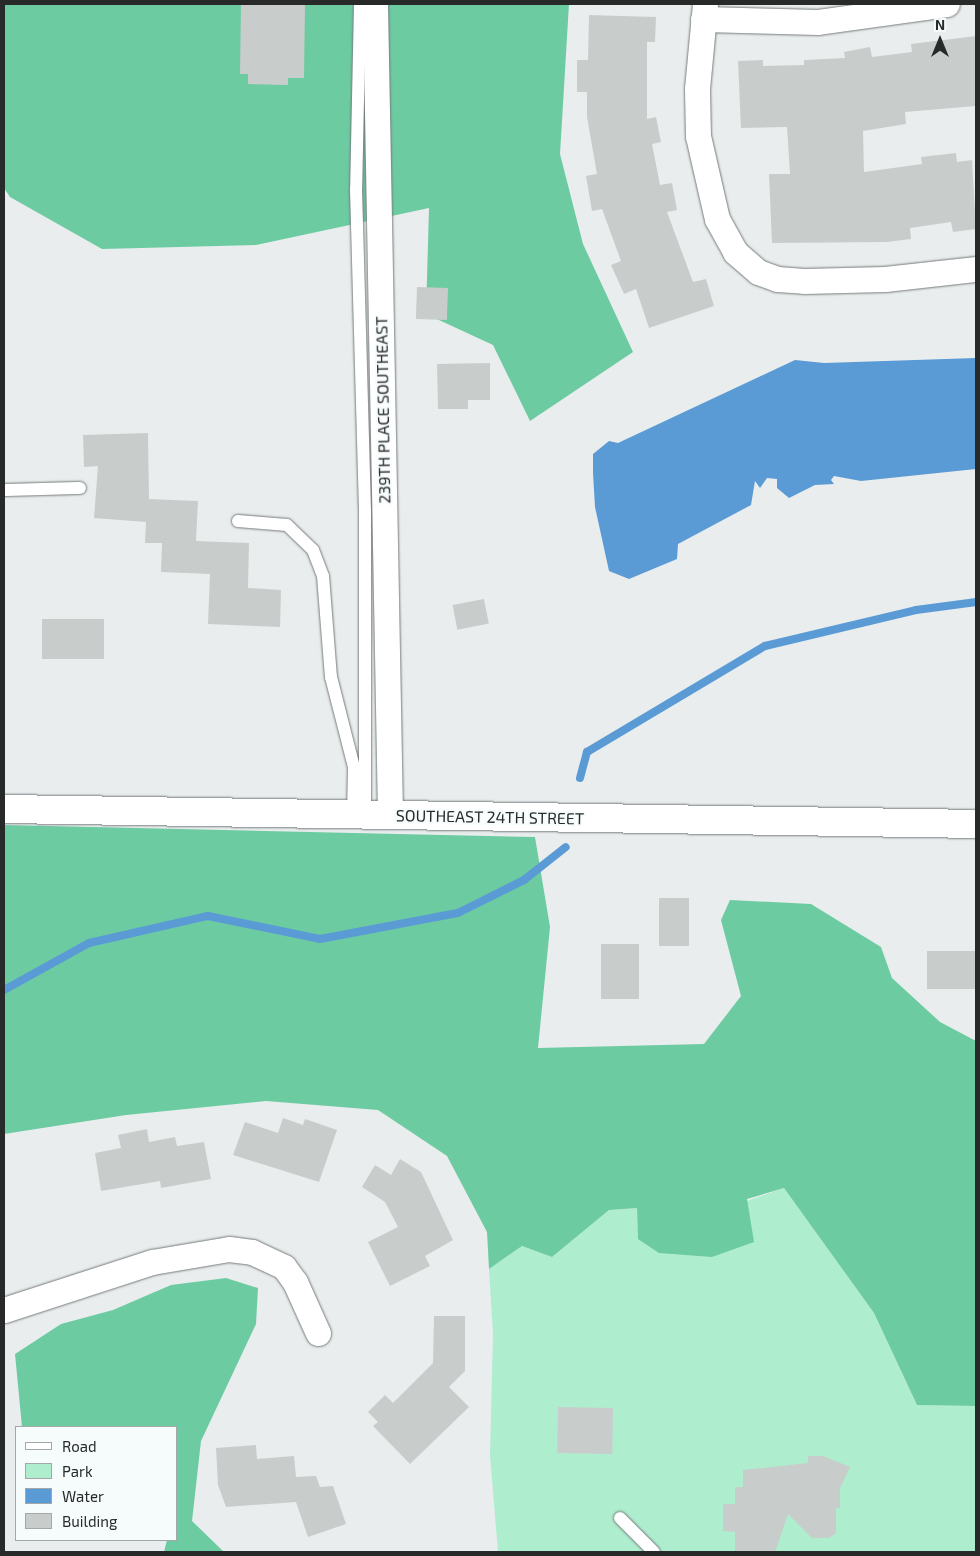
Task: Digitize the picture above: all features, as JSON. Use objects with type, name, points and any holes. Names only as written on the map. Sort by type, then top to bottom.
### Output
[{"type":"street","name":"239TH PLACE SOUTHEAST","points":[[369,816],[375,4]]},
{"type":"street","points":[[947,4],[818,22],[704,11],[697,108],[698,136],[717,219],[735,252],[758,272],[777,279],[804,281],[885,278],[976,269]]},
{"type":"street","name":"SOUTHEAST 24TH STREET","points":[[4,809],[976,824]]},
{"type":"street","points":[[4,1310],[152,1262],[229,1249],[252,1252],[284,1267],[295,1282],[318,1333]]},
{"type":"lane","points":[[360,4],[356,189],[366,512],[369,816]]},
{"type":"lane","points":[[4,490],[80,488]]},
{"type":"lane","points":[[238,521],[287,525],[313,550],[323,576],[331,677],[354,767],[369,816]]},
{"type":"lane","points":[[620,1518],[654,1552]]},
{"type":"green space","points":[[4,4],[569,4],[560,154],[583,244],[633,352],[530,421],[493,345],[426,314],[429,208],[256,245],[102,249],[10,197],[4,188]]},
{"type":"green space","points":[[4,825],[535,837],[550,927],[538,1048],[704,1044],[741,996],[721,920],[730,900],[811,904],[881,947],[892,978],[940,1022],[976,1041],[976,1406],[917,1405],[874,1313],[784,1188],[747,1199],[754,1242],[712,1257],[659,1253],[638,1239],[637,1208],[609,1210],[552,1257],[522,1246],[489,1269],[487,1232],[447,1156],[378,1110],[266,1101],[126,1115],[4,1134]]},
{"type":"green space","points":[[784,1188],[874,1313],[917,1405],[976,1406],[976,1552],[498,1552],[490,1455],[493,1334],[489,1269],[522,1246],[552,1257],[609,1210],[637,1208],[638,1239]]},
{"type":"green space","points":[[226,1278],[258,1288],[256,1324],[201,1441],[192,1521],[224,1552],[164,1552],[167,1541],[178,1541],[178,1426],[22,1426],[15,1354],[61,1324],[113,1310],[171,1285]]},
{"type":"water","points":[[976,358],[976,469],[861,481],[834,476],[831,480],[834,484],[815,485],[789,498],[777,488],[777,479],[767,478],[760,488],[755,481],[751,505],[678,544],[677,559],[629,579],[609,571],[595,507],[593,454],[609,441],[618,443],[795,360],[824,363]]},
{"type":"building","points":[[241,4],[305,4],[304,78],[288,78],[288,85],[248,84],[248,74],[240,74]]},
{"type":"building","points":[[589,15],[656,17],[655,42],[647,42],[647,119],[656,117],[661,142],[652,144],[660,185],[672,183],[677,210],[667,212],[693,282],[706,279],[714,306],[649,328],[636,289],[624,294],[611,265],[621,261],[602,209],[592,211],[586,176],[597,174],[587,117],[587,92],[577,92],[577,60],[588,60]]},
{"type":"building","points":[[976,36],[976,106],[905,112],[906,124],[863,131],[864,172],[922,164],[921,157],[956,153],[957,162],[972,160],[976,229],[953,232],[951,222],[910,228],[911,239],[887,242],[772,243],[769,174],[790,174],[787,127],[741,128],[738,61],[763,60],[763,66],[804,65],[804,60],[845,58],[844,52],[870,47],[872,57],[912,52],[911,44]]},
{"type":"building","points":[[417,287],[448,288],[447,320],[416,319]]},
{"type":"building","points":[[490,363],[490,400],[468,400],[468,409],[438,409],[437,364]]},
{"type":"building","points":[[148,433],[149,499],[198,501],[196,541],[249,543],[248,588],[281,590],[280,627],[208,624],[210,574],[161,572],[162,543],[145,543],[146,522],[94,518],[98,466],[84,467],[83,435]]},
{"type":"building","points":[[484,599],[489,624],[457,630],[453,605]]},
{"type":"building","points":[[42,619],[104,619],[104,659],[42,659]]},
{"type":"building","points":[[659,898],[689,898],[689,946],[659,946]]},
{"type":"building","points":[[601,944],[639,944],[639,999],[601,999]]},
{"type":"building","points":[[927,951],[976,951],[976,989],[927,989]]},
{"type":"building","points":[[283,1118],[303,1125],[305,1119],[337,1130],[319,1182],[233,1155],[245,1122],[278,1133]]},
{"type":"building","points":[[147,1129],[149,1142],[175,1137],[177,1146],[204,1142],[211,1179],[161,1188],[160,1181],[101,1191],[95,1153],[121,1148],[118,1135]]},
{"type":"building","points":[[400,1159],[421,1172],[453,1240],[425,1256],[430,1266],[390,1286],[368,1242],[398,1227],[385,1202],[362,1187],[375,1165],[391,1175]]},
{"type":"building","points":[[434,1316],[465,1316],[465,1371],[449,1387],[469,1407],[410,1464],[373,1426],[378,1422],[368,1412],[385,1395],[393,1403],[433,1363]]},
{"type":"building","points":[[558,1407],[613,1408],[612,1454],[557,1453]]},
{"type":"building","points":[[256,1445],[257,1459],[294,1456],[296,1477],[316,1476],[320,1487],[333,1486],[346,1524],[308,1537],[296,1502],[226,1507],[218,1485],[216,1448]]},
{"type":"building","points":[[808,1456],[823,1456],[850,1467],[840,1488],[840,1508],[836,1508],[836,1533],[829,1538],[812,1538],[788,1514],[775,1552],[735,1552],[735,1532],[723,1531],[723,1504],[735,1504],[735,1487],[743,1487],[743,1470],[808,1463]]},
{"type":"waterway","points":[[580,778],[587,752],[765,646],[916,610],[976,602]]},
{"type":"waterway","points":[[4,990],[89,943],[208,916],[320,939],[458,913],[524,880],[566,847]]}]
